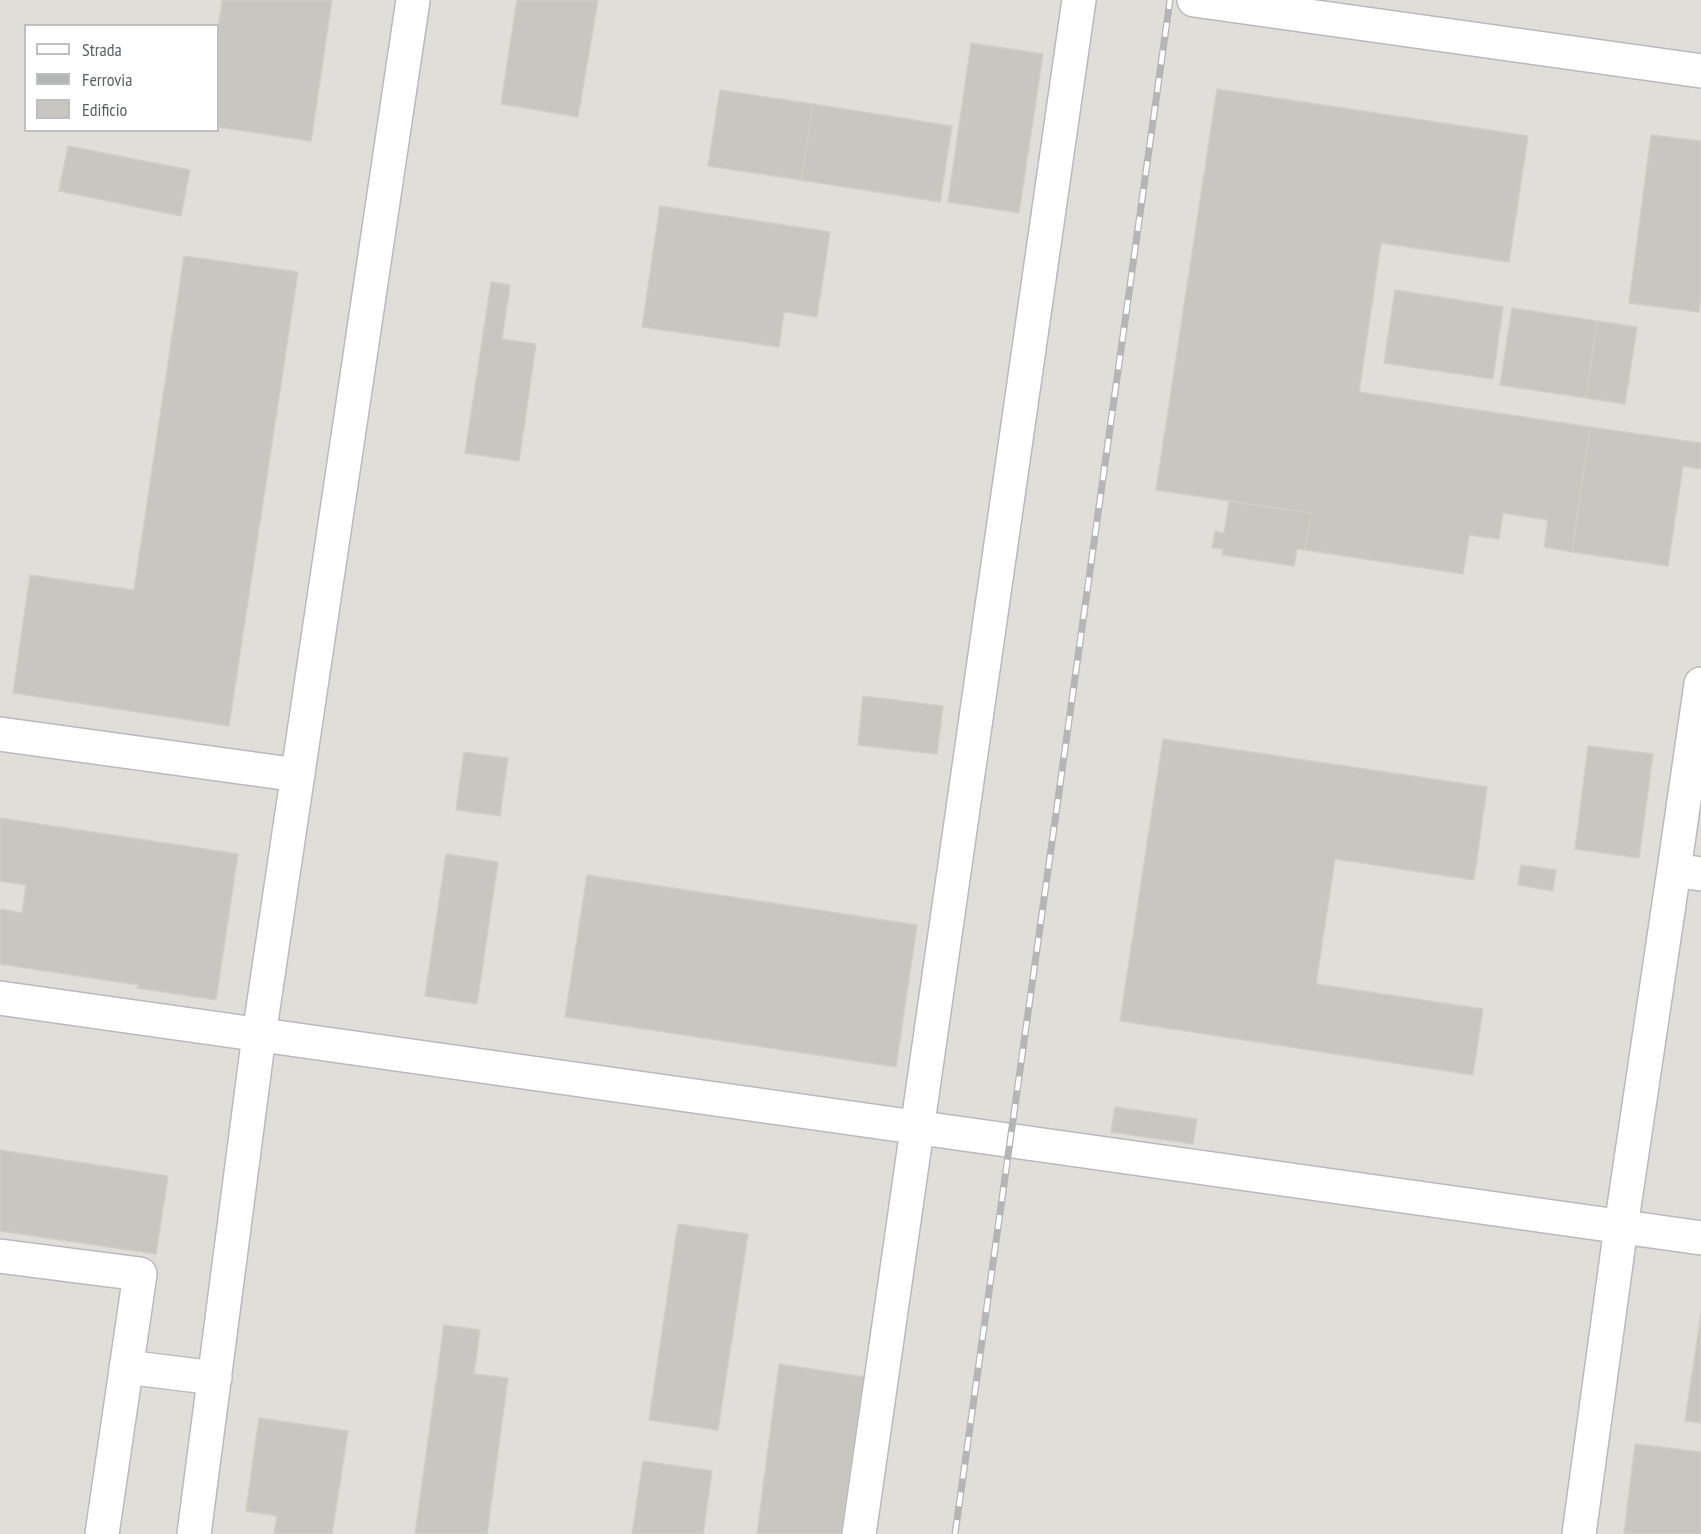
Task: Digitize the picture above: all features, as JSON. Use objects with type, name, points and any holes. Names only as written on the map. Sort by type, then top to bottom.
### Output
[{"type":"lane","points":[[194,1534],[260,1035],[412,0]]},
{"type":"lane","points":[[860,1534],[1079,0]]},
{"type":"lane","points":[[1194,0],[1701,71]]},
{"type":"lane","points":[[1579,1534],[1621,1227],[1688,872],[1701,684]]},
{"type":"lane","points":[[0,734],[298,775]]},
{"type":"lane","points":[[0,998],[1701,1238]]},
{"type":"lane","points":[[0,1256],[140,1274],[102,1534]]},
{"type":"lane","points":[[126,1367],[214,1378]]},
{"type":"shaded area","points":[[0,0],[1701,0],[1701,1534],[0,1534]]},
{"type":"building","points":[[222,0],[332,0],[311,141],[219,127],[219,24]]},
{"type":"building","points":[[517,0],[598,0],[578,117],[501,104]]},
{"type":"building","points":[[971,43],[1043,54],[1019,213],[948,202]]},
{"type":"building","points":[[1217,89],[1528,136],[1509,262],[1381,243],[1359,392],[1590,427],[1572,552],[1544,547],[1548,520],[1503,513],[1499,539],[1469,535],[1463,574],[1305,550],[1311,513],[1156,490]]},
{"type":"building","points":[[720,90],[813,104],[801,180],[708,166]]},
{"type":"building","points":[[813,104],[952,126],[940,202],[801,180]]},
{"type":"building","points":[[1651,135],[1701,141],[1701,297],[1699,312],[1629,303]]},
{"type":"building","points":[[68,146],[190,170],[181,216],[59,191]]},
{"type":"building","points":[[660,206],[830,232],[817,317],[784,312],[779,347],[642,327]]},
{"type":"building","points":[[184,256],[298,272],[229,726],[13,693],[30,575],[134,590]]},
{"type":"building","points":[[491,282],[510,285],[502,339],[536,344],[519,461],[465,453]]},
{"type":"building","points":[[1395,290],[1503,307],[1493,379],[1384,363]]},
{"type":"building","points":[[1512,308],[1597,321],[1586,398],[1500,385]]},
{"type":"building","points":[[1597,321],[1637,327],[1625,404],[1586,398]]},
{"type":"building","points":[[1590,427],[1701,443],[1701,469],[1683,466],[1668,566],[1572,552]]},
{"type":"building","points":[[1229,501],[1311,513],[1305,550],[1297,549],[1294,566],[1222,555],[1223,549],[1212,548],[1215,531],[1224,533]]},
{"type":"building","points":[[863,696],[943,706],[937,754],[858,745]]},
{"type":"building","points":[[1163,739],[1487,787],[1474,880],[1335,859],[1316,984],[1483,1009],[1473,1075],[1120,1021]]},
{"type":"building","points":[[1588,746],[1653,754],[1639,858],[1575,849]]},
{"type":"building","points":[[464,752],[508,758],[500,816],[456,810]]},
{"type":"building","points":[[0,818],[238,854],[216,1000],[137,988],[138,985],[0,964],[0,909],[22,913],[26,885],[0,881]]},
{"type":"building","points":[[446,854],[498,862],[477,1004],[425,996]]},
{"type":"building","points":[[1521,865],[1556,870],[1553,891],[1518,885]]},
{"type":"building","points":[[587,875],[917,925],[896,1067],[565,1017]]},
{"type":"building","points":[[1115,1107],[1197,1119],[1193,1144],[1111,1132]]},
{"type":"building","points":[[0,1150],[168,1176],[156,1254],[0,1231]]},
{"type":"building","points":[[678,1224],[748,1234],[718,1430],[649,1420]]},
{"type":"building","points":[[1701,1314],[1701,1423],[1685,1421]]},
{"type":"building","points":[[444,1325],[480,1330],[474,1374],[508,1378],[487,1534],[415,1534]]},
{"type":"building","points":[[779,1364],[864,1377],[841,1534],[757,1534]]},
{"type":"building","points":[[259,1418],[348,1431],[332,1534],[274,1534],[277,1516],[246,1511]]},
{"type":"building","points":[[1635,1444],[1701,1452],[1701,1534],[1624,1534]]},
{"type":"building","points":[[643,1461],[712,1471],[703,1534],[632,1534]]},
{"type":"railway","points":[[955,1534],[1170,0]]}]
